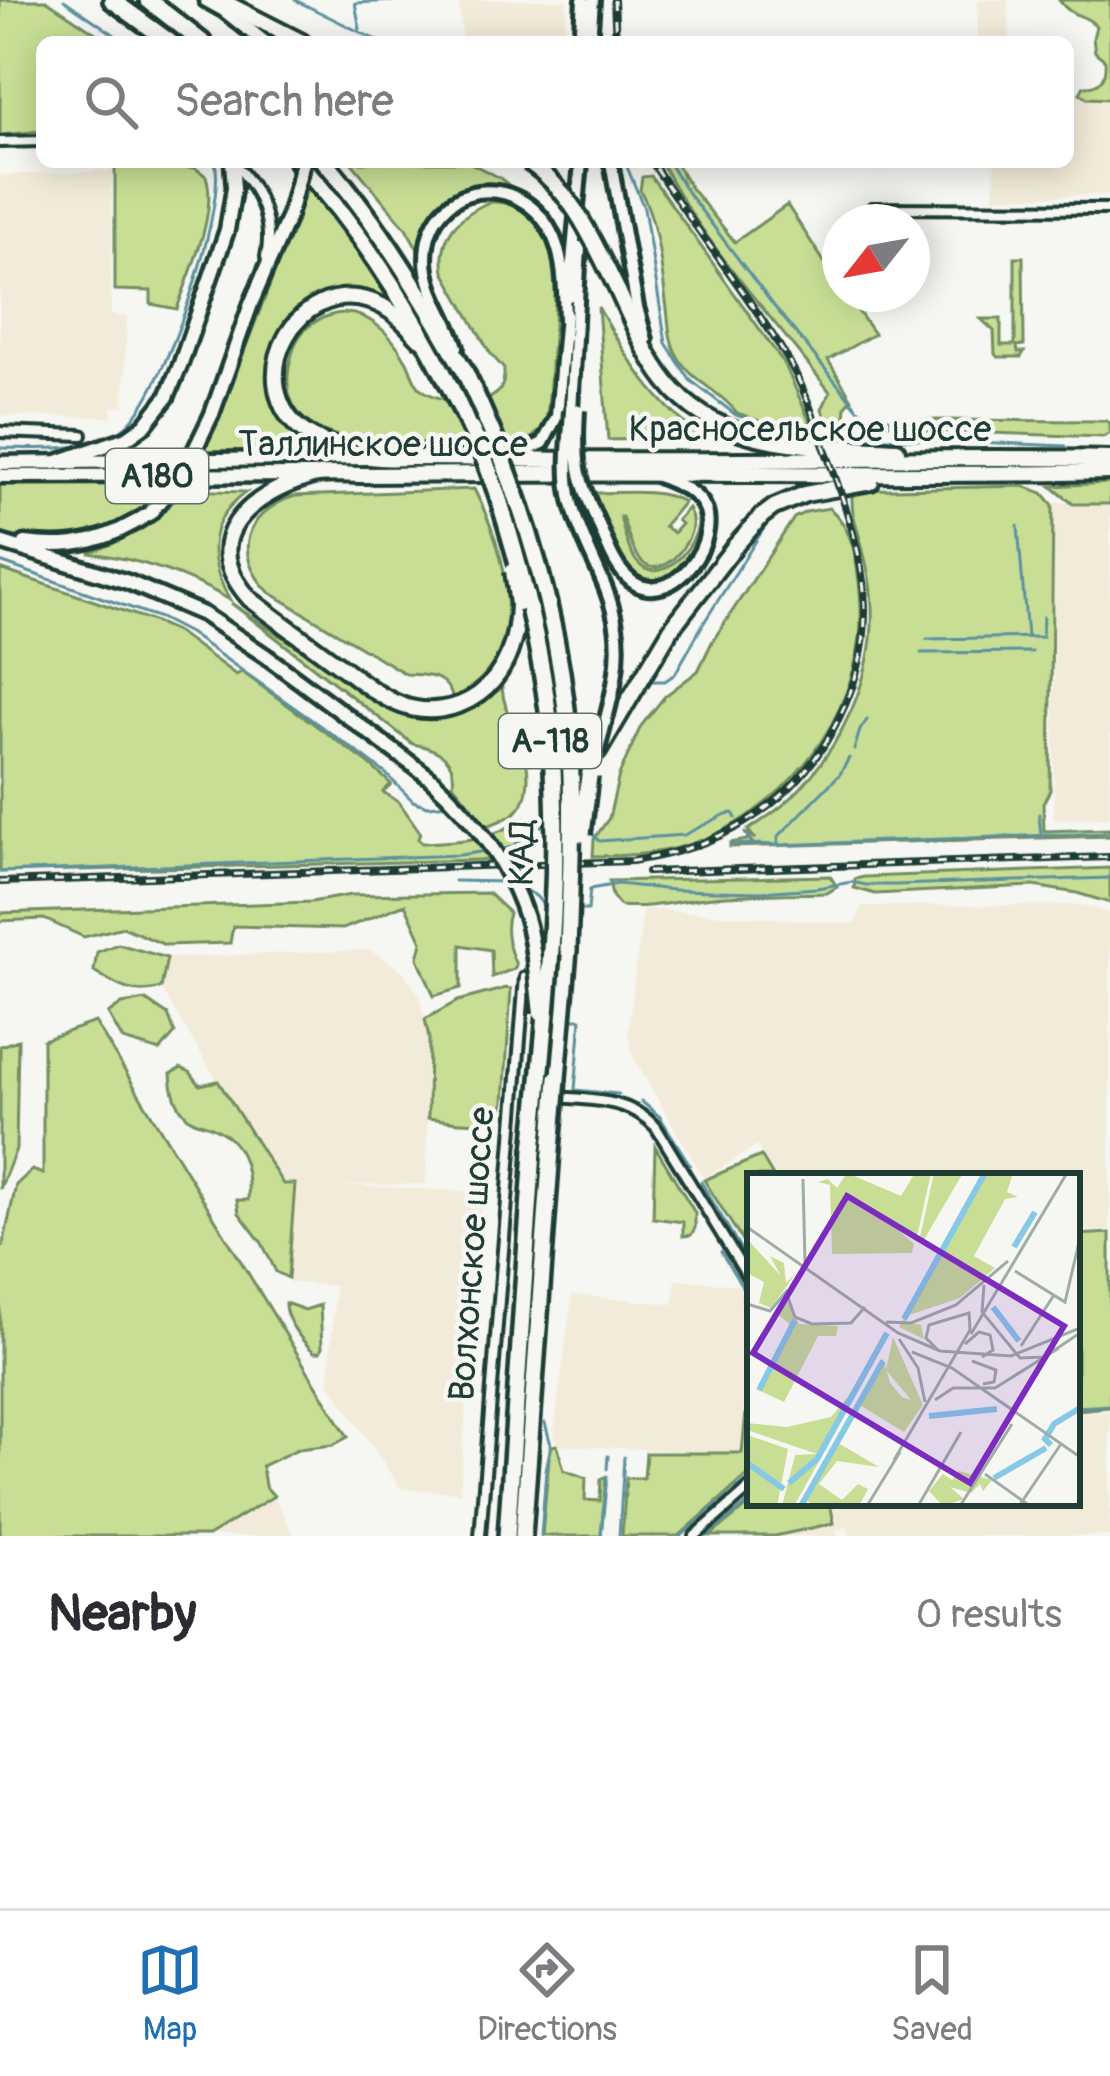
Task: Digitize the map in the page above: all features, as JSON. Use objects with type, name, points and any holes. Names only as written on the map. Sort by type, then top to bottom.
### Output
[{"type":"highway","points":[[112,0],[161,36]]},
{"type":"highway","points":[[148,0],[194,36]]},
{"type":"highway","points":[[220,0],[290,36]]},
{"type":"highway","name":"КАД","points":[[306,168],[363,240],[403,302],[472,428],[520,569],[548,715],[554,843],[507,1536]]},
{"type":"highway","name":"КАД","points":[[330,168],[375,227],[464,370],[509,473],[538,567],[557,652],[571,772],[568,950],[523,1536]]},
{"type":"highway","points":[[535,168],[576,209],[656,365],[697,413],[764,441],[1022,457]]},
{"type":"highway","points":[[372,458],[321,442],[297,426],[278,394],[275,374],[283,340],[315,307],[356,298],[382,306],[428,347]]},
{"type":"highway","points":[[314,475],[257,500],[238,517],[227,553],[238,586],[373,690],[401,705],[452,708],[473,698],[502,671],[517,630],[518,596],[512,567],[472,428]]},
{"type":"highway","name":"Таллинское шоссе","points":[[372,458],[510,458]]},
{"type":"highway","name":"Красносельское шоссе","points":[[510,458],[1110,459]]},
{"type":"highway","name":"Красносельское шоссе","points":[[623,475],[893,477],[1110,472]]},
{"type":"highway","name":"Таллинское шоссе","points":[[314,475],[623,475]]},
{"type":"highway","points":[[568,950],[580,879],[585,796],[598,754],[655,653],[762,516],[806,494],[893,477]]},
{"type":"main road","points":[[206,0],[256,36]]},
{"type":"main road","points":[[580,36],[583,0]]},
{"type":"main road","points":[[593,36],[594,0]]},
{"type":"main road","points":[[55,463],[127,438],[145,425],[166,397],[227,230],[232,168]]},
{"type":"main road","points":[[0,539],[48,546],[106,538],[150,513],[183,474],[212,414],[288,218],[300,168]]},
{"type":"main road","points":[[510,458],[543,443],[556,416],[580,168]]},
{"type":"main road","points":[[581,168],[578,474],[619,567],[646,588],[660,588],[680,578],[707,534],[706,511],[699,499],[657,475]]},
{"type":"main road","points":[[612,168],[637,307],[656,365]]},
{"type":"main road","points":[[464,370],[429,284],[425,256],[433,226],[460,198],[485,190],[510,193],[532,206],[553,236],[561,260],[565,322]]},
{"type":"main road","points":[[575,411],[568,486],[617,627],[615,682],[598,754]]},
{"type":"main road","name":"Таллинское шоссе","points":[[0,463],[372,458]]},
{"type":"main road","name":"Таллинское шоссе","points":[[0,476],[314,475]]},
{"type":"main road","points":[[0,539],[128,582],[203,614],[429,777],[462,807],[507,871],[518,897],[531,941],[541,1064]]},
{"type":"street","points":[[0,142],[36,141]]},
{"type":"street","points":[[237,168],[252,184],[265,214],[268,247],[251,304]]},
{"type":"street","points":[[930,208],[1110,209]]},
{"type":"street","points":[[0,432],[82,436]]},
{"type":"street","name":"Волхонское шоссе","points":[[480,1536],[525,976]]},
{"type":"street","points":[[514,1093],[615,1103],[648,1119],[747,1276]]},
{"type":"street","points":[[695,1536],[747,1491]]},
{"type":"shaded area","points":[[459,0],[567,0],[564,36],[462,36]]},
{"type":"shaded area","points":[[978,0],[1008,0],[1010,36],[978,36]]},
{"type":"shaded area","points":[[1074,91],[1110,93],[1110,195],[994,197],[995,168],[1074,168]]},
{"type":"shaded area","points":[[112,171],[111,315],[127,317],[124,406],[112,406],[112,417],[0,416],[0,175]]},
{"type":"shaded area","points":[[1110,502],[1110,817],[1054,820],[1054,503]]},
{"type":"shaded area","points":[[1081,905],[1110,913],[1110,1230],[1080,1232],[1080,1173],[774,1173],[757,1146],[704,1178],[633,1057],[628,1032],[643,909],[855,924],[863,906]]},
{"type":"shaded area","points":[[370,950],[403,971],[419,995],[429,1038],[426,1184],[338,1185],[482,1192],[460,1492],[401,1489],[329,1382],[335,1286],[288,1282],[295,1185],[283,1184],[258,1148],[161,988],[167,958]]},
{"type":"shaded area","points":[[676,1279],[741,1288],[746,1368],[742,1454],[557,1445],[554,1431],[572,1295],[673,1304]]},
{"type":"shaded area","points":[[1110,1411],[1110,1536],[850,1536],[847,1527],[836,1530],[837,1536],[775,1536],[834,1524],[831,1506],[1080,1506],[1080,1414]]},
{"type":"shaded area","points":[[274,1496],[294,1536],[208,1536]]},
{"type":"green space","points":[[0,0],[46,0],[100,36],[36,36],[36,132],[0,135]]},
{"type":"green space","points":[[1059,0],[1110,0],[1110,99],[1080,93],[1084,86],[1102,79],[1105,60],[1095,52],[1096,26]]},
{"type":"green space","points":[[115,168],[195,168],[206,176],[208,207],[177,309],[151,304],[151,291],[115,290]]},
{"type":"green space","points":[[356,168],[480,168],[516,191],[481,186],[463,193],[430,226],[421,255],[406,228]]},
{"type":"green space","points":[[664,168],[679,168],[735,242],[787,205],[822,258],[822,312],[859,312],[874,334],[828,360],[852,399],[840,423],[826,419],[822,409],[830,392],[718,252]]},
{"type":"green space","points":[[651,176],[785,365],[810,422],[784,427],[737,413],[683,364],[671,339],[655,232],[640,190],[642,177]]},
{"type":"green space","points":[[309,185],[346,227],[405,314],[366,296],[300,311],[283,329],[274,351],[275,398],[328,450],[205,451]]},
{"type":"green space","points":[[489,202],[514,206],[532,217],[551,257],[555,307],[545,426],[528,441],[513,444],[397,443],[345,437],[303,418],[291,401],[288,377],[295,345],[313,323],[341,313],[364,317],[385,332],[426,392],[468,402],[499,391],[504,369],[444,272],[443,259],[453,229]]},
{"type":"green space","points":[[1015,257],[1023,257],[1024,345],[1017,346],[1018,352],[1024,352],[1021,357],[998,357],[994,331],[981,319],[1001,319],[1001,345],[1015,345]]},
{"type":"green space","points":[[598,307],[657,395],[704,438],[608,440]]},
{"type":"green space","points":[[924,420],[1106,421],[1110,433],[1103,437],[907,430]]},
{"type":"green space","points":[[1110,483],[1110,504],[1073,504],[1051,486]]},
{"type":"green space","points":[[0,484],[166,484],[111,528],[50,540],[0,534]]},
{"type":"green space","points":[[1023,486],[1043,493],[1053,505],[1050,790],[1043,803],[1044,831],[1110,829],[1110,836],[730,847],[730,843],[747,840],[748,834],[755,839],[748,830],[810,778],[840,734],[861,685],[872,607],[851,490]]},
{"type":"green space","points":[[474,489],[500,555],[506,626],[489,669],[453,699],[441,680],[406,674],[269,592],[250,563],[247,549],[255,523],[264,512],[295,496]]},
{"type":"green space","points":[[185,490],[246,492],[223,515],[214,542],[217,570],[230,600],[162,569],[89,553],[141,528]]},
{"type":"green space","points":[[594,493],[652,493],[684,502],[664,526],[673,533],[688,508],[690,534],[681,551],[658,567],[639,559],[620,517],[632,553],[647,569],[666,568],[684,553],[696,533],[695,503],[703,520],[698,548],[667,579],[641,580],[621,559]]},
{"type":"green space","points":[[829,508],[844,525],[853,546],[860,632],[840,707],[821,742],[769,800],[737,823],[675,848],[593,856],[594,839],[609,818],[619,775],[641,726],[665,696],[698,671],[794,518]]},
{"type":"green space","points":[[0,569],[153,621],[176,631],[236,675],[242,672],[391,784],[383,792],[399,802],[420,832],[422,843],[487,836],[524,819],[521,859],[0,872]]},
{"type":"green space","points":[[231,603],[396,712],[428,717],[452,714],[502,688],[527,767],[522,806],[487,826],[453,784],[452,767],[443,755],[413,744]]},
{"type":"green space","points":[[1110,868],[1110,903],[1033,886],[875,894],[854,888],[855,879],[864,877]]},
{"type":"green space","points":[[830,876],[837,887],[827,893],[713,897],[632,907],[620,906],[609,881]]},
{"type":"green space","points":[[488,893],[509,913],[507,933],[514,969],[492,977],[491,950],[461,945],[461,988],[434,996],[418,958],[422,942],[405,904],[343,929],[233,926],[230,943],[165,945],[123,927],[84,937],[44,919],[0,921],[0,913],[311,902],[351,895]]},
{"type":"green space","points":[[118,944],[167,958],[161,988],[134,991],[94,971],[97,952]]},
{"type":"green space","points":[[511,989],[500,1115],[479,1122],[428,1118],[425,1019],[458,1001]]},
{"type":"green space","points":[[146,1000],[168,1015],[175,1033],[160,1051],[123,1040],[108,1014],[122,1004]]},
{"type":"green space","points":[[95,1022],[348,1437],[333,1445],[298,1449],[262,1466],[265,1486],[274,1496],[208,1536],[0,1536],[0,1247],[16,1185],[32,1170],[43,1174],[43,1040]]},
{"type":"green space","points":[[18,1040],[16,1149],[0,1189],[0,1046]]},
{"type":"green space","points":[[181,1068],[200,1085],[218,1081],[283,1184],[295,1184],[288,1278],[276,1272],[239,1213],[237,1200],[248,1200],[248,1189],[238,1149],[224,1134],[188,1117],[177,1102],[171,1074]]},
{"type":"green space","points":[[655,1146],[695,1213],[691,1235],[683,1236],[683,1222],[653,1218]]},
{"type":"green space","points":[[761,1156],[771,1173],[747,1173],[747,1248],[704,1180]]},
{"type":"green space","points":[[1110,1233],[1110,1407],[1080,1410],[1080,1235]]},
{"type":"green space","points":[[285,1303],[305,1310],[320,1305],[320,1352],[314,1352],[295,1329]]},
{"type":"green space","points":[[747,1402],[747,1476],[679,1536],[622,1536],[626,1478],[644,1478],[646,1453],[742,1453]]},
{"type":"green space","points":[[557,1445],[564,1470],[586,1478],[585,1500],[600,1501],[601,1479],[606,1477],[601,1536],[542,1536],[549,1457],[552,1446]]},
{"type":"green space","points":[[747,1506],[831,1506],[834,1523],[775,1536],[710,1536]]},
{"type":"waterway","points":[[64,0],[116,36]]},
{"type":"waterway","points":[[295,0],[368,36]]},
{"type":"waterway","points":[[360,29],[355,3],[414,0]]},
{"type":"waterway","points":[[0,448],[65,448],[97,442],[125,427],[140,409],[189,300],[211,219],[215,168]]},
{"type":"waterway","points":[[627,168],[644,208],[666,343],[690,380],[736,415],[771,427]]},
{"type":"waterway","points":[[672,168],[858,409],[869,417],[889,418],[889,424]]},
{"type":"waterway","points":[[782,429],[803,435]]},
{"type":"waterway","points":[[844,436],[1066,446]]},
{"type":"waterway","points":[[800,503],[820,498]]},
{"type":"waterway","points":[[652,681],[665,681],[675,674],[766,525],[786,509]]},
{"type":"waterway","points":[[1018,526],[1027,637]]},
{"type":"waterway","points":[[0,562],[160,618],[189,633],[360,754],[413,801],[428,806],[448,804]]},
{"type":"waterway","points":[[927,639],[1042,637],[1043,617]]},
{"type":"waterway","points":[[921,653],[1032,652]]},
{"type":"waterway","points":[[854,750],[867,720]]},
{"type":"waterway","points":[[778,842],[849,758]]},
{"type":"waterway","points":[[588,829],[599,841],[684,835],[726,814],[736,818]]},
{"type":"waterway","points":[[1039,814],[1041,835]]},
{"type":"waterway","points":[[501,849],[518,842],[525,826],[550,826]]},
{"type":"waterway","points":[[745,833],[753,844],[778,845],[1110,833]]},
{"type":"waterway","points":[[730,845],[752,844]]},
{"type":"waterway","points":[[0,872],[486,851]]},
{"type":"waterway","points":[[576,910],[588,910],[590,889],[618,884],[760,892],[852,882],[896,885],[1110,878]]},
{"type":"waterway","points":[[454,881],[507,882]]},
{"type":"waterway","points":[[524,891],[548,908]]},
{"type":"waterway","points":[[573,1019],[581,1019],[575,1090],[618,1094]]},
{"type":"waterway","points":[[641,1101],[660,1117],[690,1165]]},
{"type":"waterway","points":[[701,1182],[747,1260]]},
{"type":"waterway","points":[[721,1252],[747,1295]]},
{"type":"waterway","points":[[1080,1407],[1110,1405]]},
{"type":"waterway","points":[[541,1536],[551,1445],[545,1423]]},
{"type":"waterway","points":[[607,1469],[608,1456]]},
{"type":"waterway","points":[[619,1536],[624,1457]]},
{"type":"waterway","points":[[601,1536],[607,1476]]},
{"type":"waterway","points":[[681,1536],[747,1481]]},
{"type":"waterway","points":[[707,1536],[747,1504]]},
{"type":"railway","points":[[614,0],[616,36]]},
{"type":"railway","points":[[0,882],[632,861],[718,836],[744,823],[790,788],[827,740],[858,668],[865,601],[861,567],[842,498],[794,370],[656,168]]},
{"type":"railway","points":[[648,872],[1110,857]]}]
